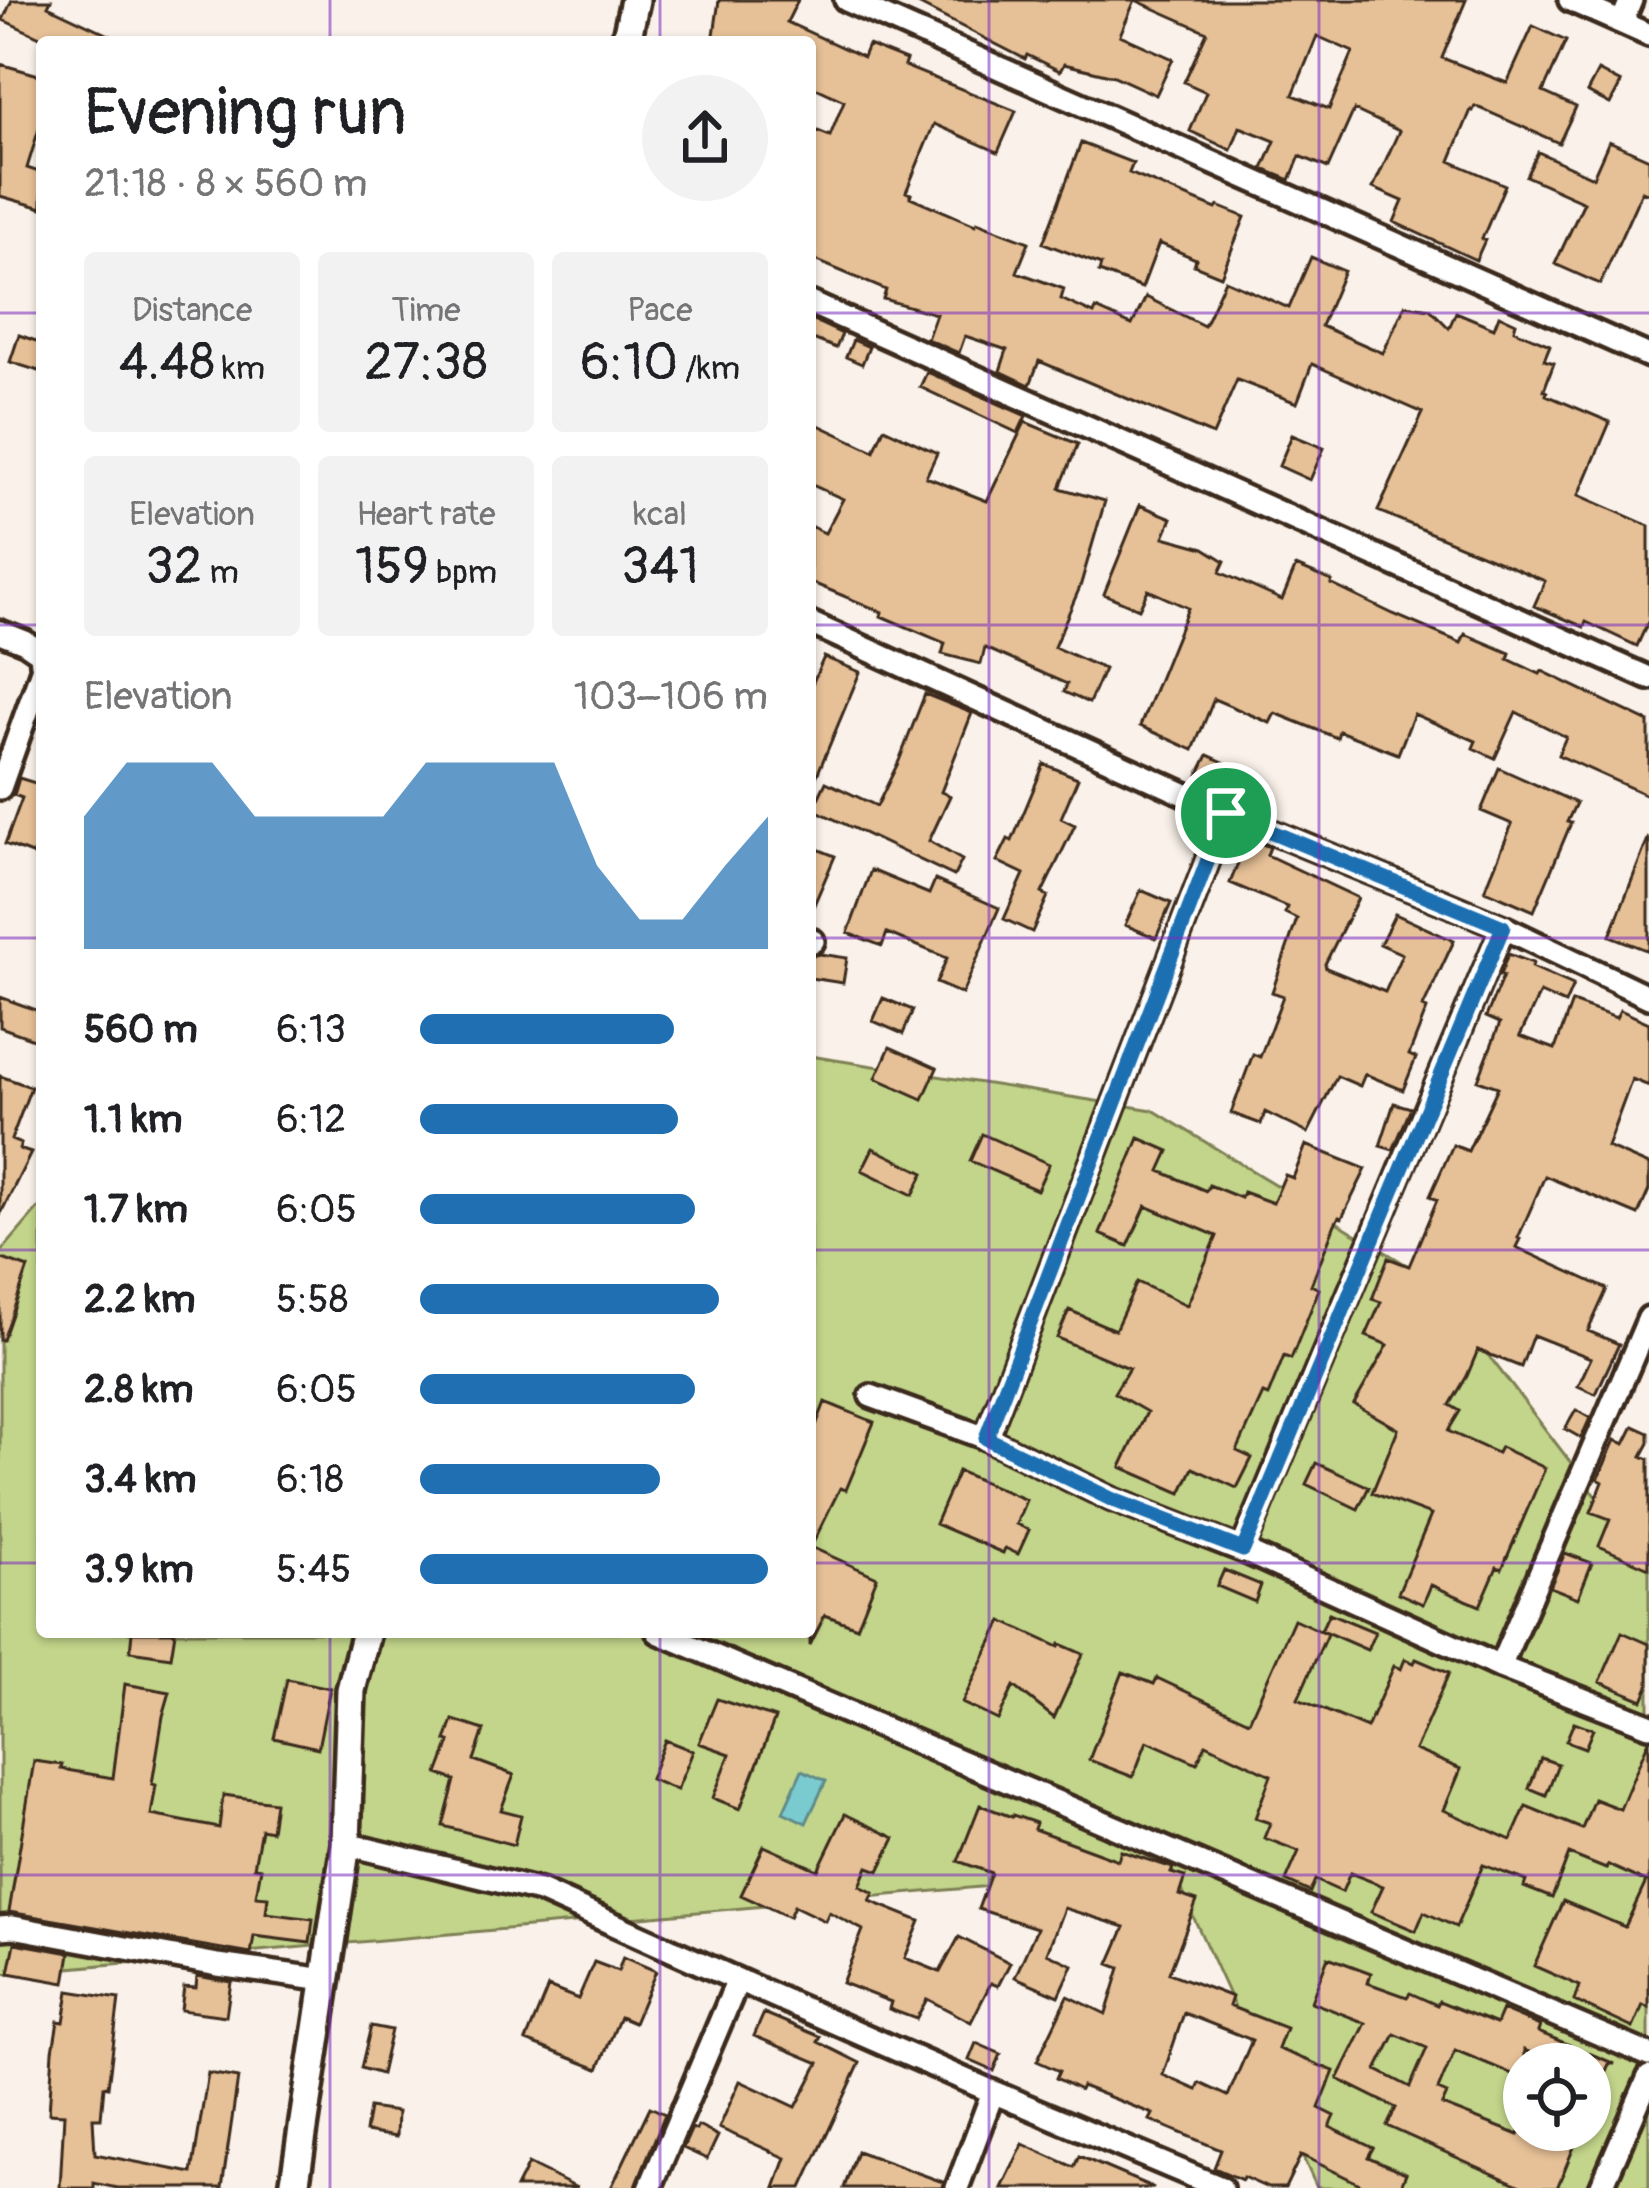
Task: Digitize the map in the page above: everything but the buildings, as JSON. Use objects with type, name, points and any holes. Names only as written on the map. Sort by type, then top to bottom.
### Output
[{"type":"street","points":[[627,36],[634,0]]},
{"type":"street","points":[[846,0],[1649,356]]},
{"type":"street","points":[[1570,0],[1649,34]]},
{"type":"street","points":[[1622,22],[1631,0]]},
{"type":"street","points":[[816,307],[1649,678]]},
{"type":"street","points":[[816,625],[1226,813],[1503,927],[1649,997]]},
{"type":"street","points":[[0,632],[36,649]]},
{"type":"street","points":[[0,788],[36,684]]},
{"type":"street","points":[[986,1438],[1226,813]]},
{"type":"street","points":[[1243,1550],[1503,927]]},
{"type":"street","points":[[1500,1667],[1649,1318]]},
{"type":"street","points":[[871,1396],[986,1438],[1111,1499],[1243,1550],[1500,1667],[1649,1725]]},
{"type":"street","points":[[294,2188],[346,1844],[351,1690],[364,1638]]},
{"type":"street","points":[[672,1638],[1649,2055]]},
{"type":"street","points":[[346,1844],[540,1891],[1221,2188]]},
{"type":"street","points":[[0,1928],[325,1980]]},
{"type":"street","points":[[650,2188],[739,1980]]},
{"type":"street","points":[[1601,2188],[1649,2077]]},
{"type":"street","points":[[958,2188],[993,2092]]},
{"type":"green space","points":[[816,1057],[1153,1110],[1431,1280],[1649,1565],[1649,2188],[1317,2188],[1172,1870],[0,1974],[0,1253],[36,1211],[36,1638],[816,1638]]},
{"type":"water","points":[[802,1770],[826,1781],[806,1823],[783,1812]]},
{"type":"route","points":[[1226,813],[1503,927],[1243,1550],[1111,1499],[986,1438],[1226,813]]}]
